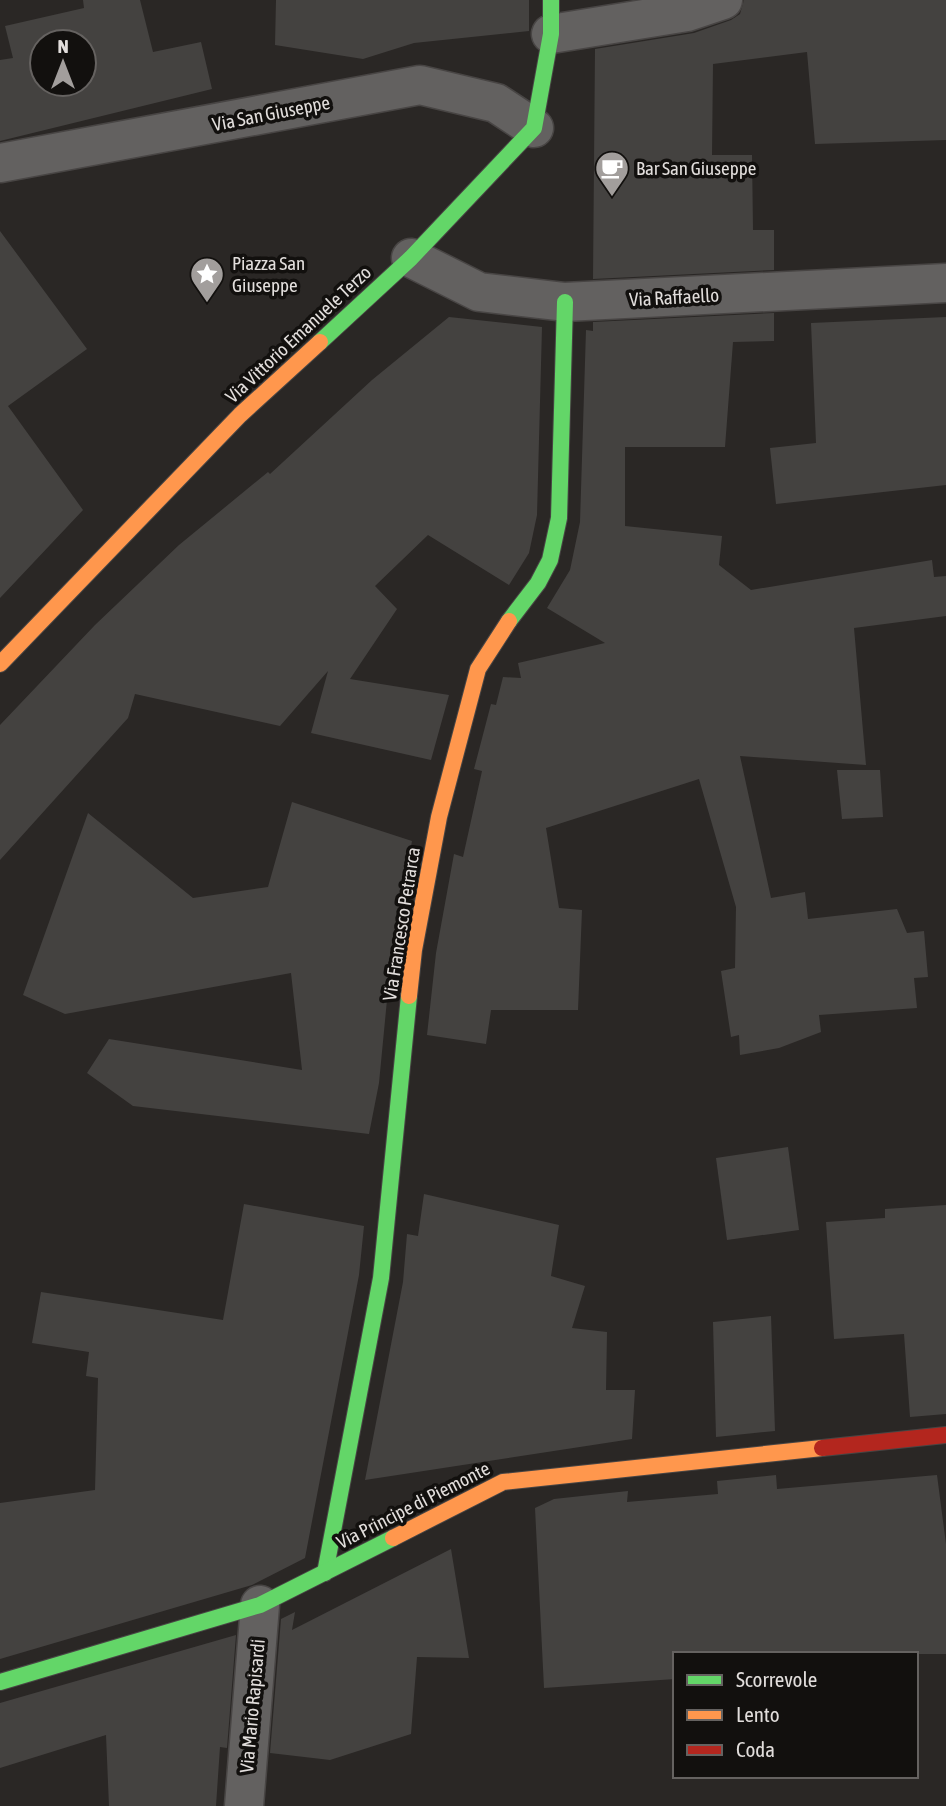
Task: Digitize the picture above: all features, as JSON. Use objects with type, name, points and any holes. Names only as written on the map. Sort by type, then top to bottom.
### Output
[{"type":"street","points":[[534,128],[551,17],[687,12],[723,0]]},
{"type":"street","name":"Via San Giuseppe","points":[[0,163],[420,85],[496,103],[534,128]]},
{"type":"street","name":"Via Vittorio Emanuele Terzo","points":[[0,664],[240,415],[411,258],[534,128]]},
{"type":"street","name":"Via Raffaello","points":[[411,258],[478,292],[565,302],[946,282]]},
{"type":"street","name":"Via Francesco Petrarca","points":[[325,1573],[381,1279],[414,950],[439,817],[478,668],[550,560],[559,518],[565,302]]},
{"type":"street","name":"Via Principe di Piemonte","points":[[0,1682],[260,1605],[503,1482],[946,1435]]},
{"type":"street","name":"Via Mario Rapisardi","points":[[244,1806],[260,1605]]},
{"type":"building","points":[[83,0],[140,0],[153,52],[201,42],[212,89],[0,141],[0,60],[13,58],[5,26],[84,8]]},
{"type":"building","points":[[276,0],[529,0],[529,31],[414,43],[363,59],[275,45]]},
{"type":"building","points":[[744,0],[946,0],[946,140],[815,144],[807,52],[713,64],[712,155],[752,155],[753,230],[774,230],[774,270],[593,279],[595,49],[694,33],[731,20],[740,14]]},
{"type":"building","points":[[0,231],[87,349],[8,406],[83,510],[0,598]]},
{"type":"building","points":[[774,313],[774,341],[733,342],[725,447],[625,447],[625,526],[722,536],[719,565],[751,590],[932,560],[934,577],[946,576],[946,616],[854,628],[866,765],[740,756],[771,898],[805,892],[808,919],[897,909],[907,933],[924,931],[928,977],[914,978],[917,1008],[819,1015],[821,1032],[779,1048],[740,1055],[739,1035],[731,1037],[721,971],[735,968],[736,907],[699,779],[546,828],[559,908],[582,910],[578,1010],[491,1010],[486,1044],[427,1035],[436,953],[454,854],[463,857],[482,771],[474,769],[491,704],[496,705],[503,677],[521,678],[518,663],[605,643],[547,608],[570,570],[580,522],[586,330],[593,331],[593,322]]},
{"type":"building","points":[[449,317],[542,327],[537,515],[529,553],[509,585],[428,535],[375,586],[397,609],[350,679],[449,695],[431,760],[311,733],[328,671],[280,726],[135,694],[128,718],[0,860],[0,725],[95,625],[179,545],[268,472],[270,474],[372,380]]},
{"type":"building","points":[[946,317],[946,485],[776,504],[770,448],[816,443],[811,323]]},
{"type":"building","points":[[837,770],[880,770],[883,817],[842,819]]},
{"type":"building","points":[[292,802],[412,841],[392,948],[379,1083],[369,1134],[133,1106],[87,1073],[109,1039],[302,1070],[291,973],[65,1014],[23,995],[88,813],[193,898],[268,887]]},
{"type":"building","points":[[788,1147],[799,1230],[727,1240],[716,1158]]},
{"type":"building","points":[[424,1194],[559,1225],[551,1276],[585,1286],[572,1328],[607,1332],[606,1390],[635,1390],[632,1439],[365,1480],[403,1282],[407,1234],[418,1236]]},
{"type":"building","points":[[244,1204],[364,1226],[359,1275],[305,1558],[252,1585],[0,1659],[0,1503],[95,1490],[98,1378],[86,1376],[89,1352],[32,1343],[41,1292],[223,1320]]},
{"type":"building","points":[[946,1205],[946,1414],[910,1417],[904,1334],[834,1339],[826,1222],[885,1218],[885,1209]]},
{"type":"building","points":[[771,1316],[775,1431],[716,1437],[713,1322]]},
{"type":"building","points":[[776,1475],[777,1489],[937,1475],[946,1544],[946,1654],[673,1652],[673,1679],[544,1688],[535,1508],[554,1499],[628,1491],[627,1502],[718,1494],[717,1481]]},
{"type":"building","points":[[451,1549],[469,1658],[417,1657],[411,1734],[330,1760],[270,1753],[281,1619],[295,1612],[292,1630]]},
{"type":"building","points":[[236,1635],[227,1748],[220,1747],[216,1806],[109,1806],[106,1735],[0,1768],[0,1703]]},
{"type":"traffic: fast","points":[[320,342],[411,258],[534,128],[551,34],[551,0]]},
{"type":"traffic: fast","points":[[509,621],[538,583],[550,560],[559,518],[565,302]]},
{"type":"traffic: fast","points":[[325,1573],[381,1278],[409,996]]},
{"type":"traffic: fast","points":[[0,1682],[260,1605],[393,1538]]},
{"type":"traffic: slow","points":[[0,664],[240,415],[320,342]]},
{"type":"traffic: slow","points":[[409,996],[414,950],[439,817],[478,669],[509,621]]},
{"type":"traffic: slow","points":[[393,1538],[503,1482],[822,1448]]},
{"type":"traffic: jam","points":[[822,1448],[946,1435]]},
{"type":"place","name":"Bar San Giuseppe","points":[[612,198]]},
{"type":"place","name":"Piazza San Giuseppe","points":[[207,304]]}]
